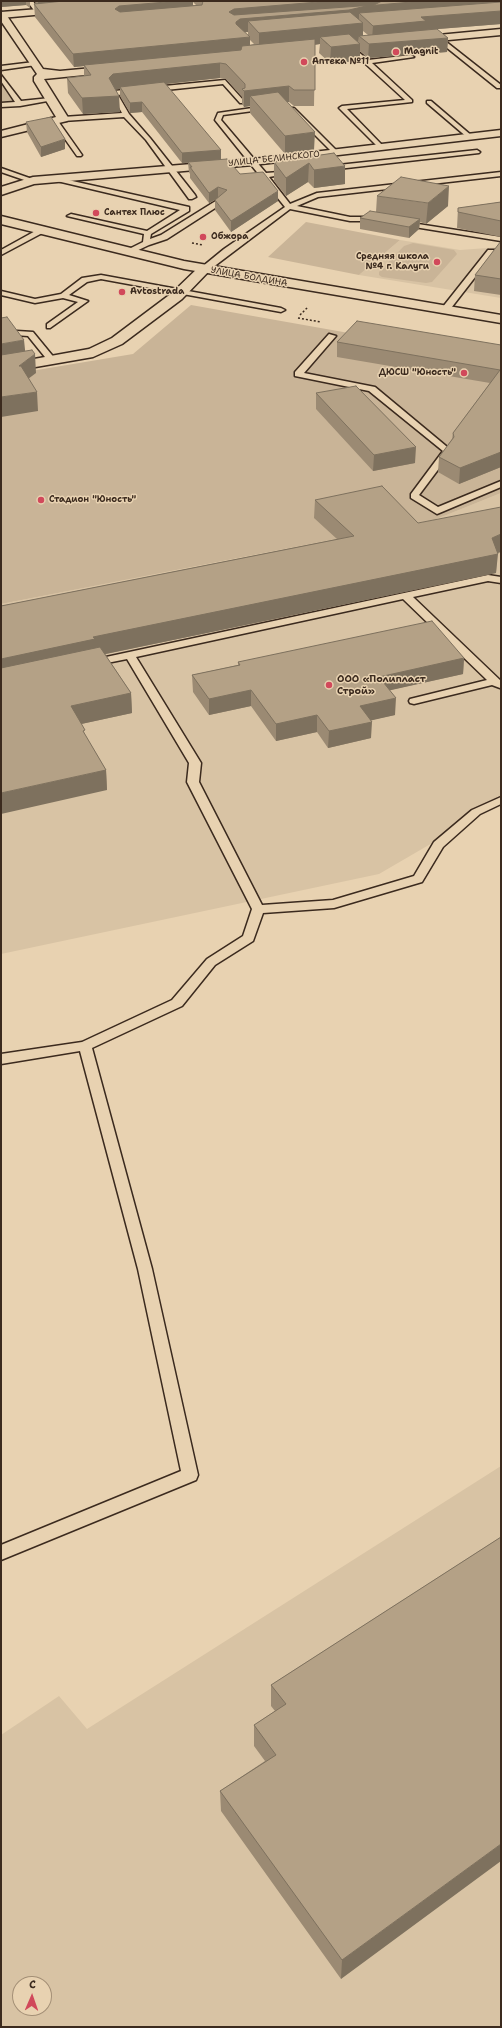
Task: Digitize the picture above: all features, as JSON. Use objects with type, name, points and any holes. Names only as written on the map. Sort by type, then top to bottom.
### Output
[{"type":"street","points":[[77,9],[1,15],[39,71],[47,74],[124,71]]},
{"type":"street","points":[[408,40],[501,32]]},
{"type":"street","points":[[345,46],[364,45]]},
{"type":"street","points":[[3,132],[59,121],[50,100],[39,81],[39,78],[47,74]]},
{"type":"street","name":"УЛИЦА БЕЛИНСКОГО","points":[[1,191],[33,181],[59,180],[253,162],[501,133]]},
{"type":"street","name":"УЛИЦА БОЛДИНА","points":[[1,220],[205,270],[501,319]]},
{"type":"street","points":[[1,369],[93,353],[117,341],[180,293],[205,270]]},
{"type":"lane","points":[[30,1],[38,12]]},
{"type":"lane","points":[[438,38],[499,87]]},
{"type":"lane","points":[[345,46],[367,62],[410,101],[342,108],[381,147]]},
{"type":"lane","points":[[367,62],[411,57]]},
{"type":"lane","points":[[1,68],[34,64]]},
{"type":"lane","points":[[1,77],[20,104]]},
{"type":"lane","points":[[192,198],[148,139],[126,115],[114,93],[225,82],[242,102]]},
{"type":"lane","points":[[1,105],[50,100]]},
{"type":"lane","points":[[428,102],[470,137]]},
{"type":"lane","points":[[335,152],[289,105],[220,114],[218,120],[289,207],[350,219],[362,223]]},
{"type":"lane","points":[[79,155],[59,121],[126,115]]},
{"type":"lane","points":[[319,169],[477,152]]},
{"type":"lane","points":[[1,170],[33,181]]},
{"type":"lane","points":[[264,175],[295,172]]},
{"type":"lane","points":[[205,270],[227,251],[289,207],[317,195],[501,174]]},
{"type":"lane","points":[[59,180],[186,209],[148,233],[71,216]]},
{"type":"lane","points":[[130,252],[146,243],[164,237],[222,201]]},
{"type":"lane","points":[[350,219],[370,218],[389,220],[501,239]]},
{"type":"lane","points":[[1,253],[42,231]]},
{"type":"lane","points":[[146,243],[148,233]]},
{"type":"lane","points":[[445,310],[491,252],[501,252]]},
{"type":"lane","points":[[63,296],[85,280],[101,277],[180,293],[281,310]]},
{"type":"lane","points":[[1,293],[35,301],[63,296],[84,301],[50,326]]},
{"type":"lane","points":[[1,332],[30,334],[52,360]]},
{"type":"lane","points":[[332,336],[298,374],[372,389],[448,451],[414,496],[437,511],[501,484]]},
{"type":"lane","points":[[84,665],[407,597],[488,578],[501,580]]},
{"type":"lane","points":[[407,597],[497,684]]},
{"type":"lane","points":[[1,1059],[85,1046],[177,1003],[211,962],[249,938],[258,908],[193,782],[195,763],[130,655]]},
{"type":"lane","points":[[414,701],[497,684]]},
{"type":"lane","points":[[258,908],[334,904],[418,879],[438,845],[476,812],[501,800]]},
{"type":"lane","points":[[1,1553],[190,1475],[145,1269],[85,1046]]},
{"type":"shaded area","points":[[1,80],[16,102],[1,104]]},
{"type":"shaded area","points":[[306,222],[400,240],[359,275],[268,257]]},
{"type":"shaded area","name":"Средняя школа №4 г. Калуги","points":[[400,240],[460,250],[501,247],[501,298],[359,275]]},
{"type":"shaded area","points":[[413,243],[454,250],[457,254],[432,282],[426,283],[382,277],[379,275],[379,272],[404,246]]},
{"type":"shaded area","points":[[191,305],[501,360],[501,493],[434,520],[1,604],[1,376],[133,354]]},
{"type":"shaded area","points":[[501,493],[501,803],[379,874],[1,954],[1,604],[434,520]]},
{"type":"shaded area","points":[[501,1466],[501,2027],[1,2027],[1,1735],[59,1696],[87,1729]]},
{"type":"building","points":[[64,1],[178,1],[119,6],[115,9],[120,12],[202,5],[203,1],[330,1],[234,9],[229,12],[234,15],[374,5],[382,1],[423,1],[366,6],[349,10],[240,19],[236,22],[236,24],[250,37],[73,54],[34,4]]},
{"type":"building","points":[[501,2],[501,11],[421,17],[426,21],[373,26],[359,13]]},
{"type":"building","points":[[350,12],[363,23],[259,33],[248,21]]},
{"type":"building","points":[[437,29],[448,38],[369,44],[359,36]]},
{"type":"building","points":[[349,34],[360,44],[331,47],[320,37]]},
{"type":"building","points":[[315,39],[315,90],[294,90],[289,86],[244,91],[242,89],[245,88],[245,84],[226,64],[220,63],[113,74],[109,78],[119,96],[82,98],[67,78],[91,75],[84,65],[241,50],[242,46]]},
{"type":"building","points":[[164,82],[221,150],[182,153],[142,102],[130,103],[120,87]]},
{"type":"building","points":[[278,92],[315,132],[285,136],[250,96]]},
{"type":"building","points":[[51,117],[65,139],[41,147],[26,122]]},
{"type":"building","points":[[334,153],[345,166],[314,170],[309,163],[286,178],[274,162]]},
{"type":"building","points":[[227,159],[240,174],[263,172],[278,191],[231,221],[215,200],[227,190],[218,187],[209,193],[188,162]]},
{"type":"building","points":[[401,177],[449,186],[428,203],[377,196]]},
{"type":"building","points":[[501,202],[501,221],[458,212],[458,208]]},
{"type":"building","points":[[370,211],[420,219],[409,227],[360,218]]},
{"type":"building","points":[[501,241],[501,279],[475,275]]},
{"type":"building","points":[[7,317],[24,340],[1,344],[1,318]]},
{"type":"building","points":[[357,321],[501,345],[501,452],[460,468],[439,457],[454,437],[453,433],[500,370],[337,342]]},
{"type":"building","points":[[32,350],[35,354],[19,366],[21,366],[37,392],[1,397],[1,355]]},
{"type":"building","points":[[356,386],[416,447],[374,455],[316,393]]},
{"type":"building","points":[[382,486],[418,523],[501,507],[501,534],[492,538],[498,554],[93,637],[95,639],[1,659],[1,606],[354,536],[315,500]]},
{"type":"building","points":[[432,621],[464,658],[379,677],[396,698],[360,706],[372,722],[329,731],[317,715],[276,724],[251,690],[209,699],[192,675],[240,665],[238,662]]},
{"type":"building","points":[[100,647],[131,693],[71,706],[85,730],[83,731],[106,770],[1,793],[1,668]]},
{"type":"building","points":[[501,1537],[501,1844],[342,1960],[220,1791],[276,1755],[254,1725],[286,1704],[271,1685]]},
{"type":"place","name":"Magnit","points":[[396,52]]},
{"type":"place","name":"Аптека №11","points":[[304,62]]},
{"type":"place","name":"Сантех Плюс","points":[[96,213]]},
{"type":"place","name":"Обжора","points":[[203,237]]},
{"type":"place","name":"Средняя школа №4 г. Калуги","points":[[437,262]]},
{"type":"place","name":"Avtostrada","points":[[122,292]]},
{"type":"place","name":"ДЮСШ \"Юность\"","points":[[464,373]]},
{"type":"place","name":"Стадион \"Юность\"","points":[[41,500]]},
{"type":"place","name":"ООО «Полипласт Строй»","points":[[329,685]]}]
